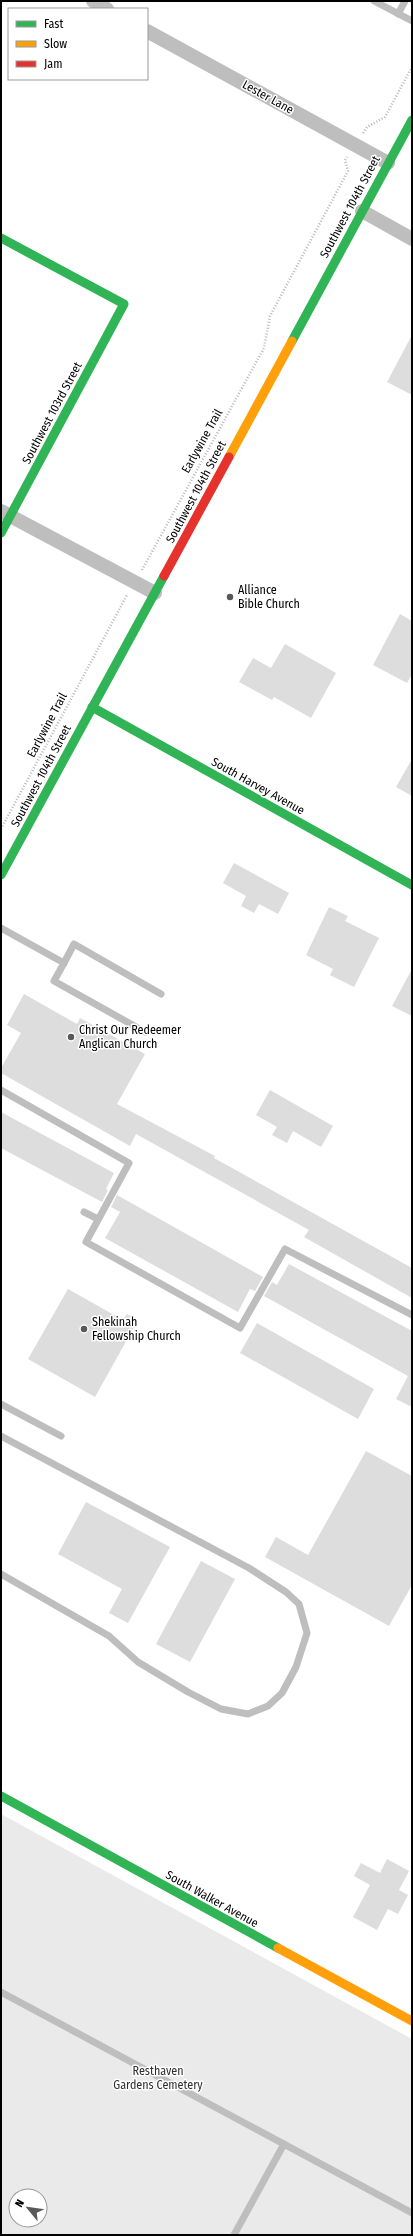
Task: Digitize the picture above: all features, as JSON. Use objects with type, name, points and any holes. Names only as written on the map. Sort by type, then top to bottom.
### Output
[{"type":"street","points":[[93,1],[106,8]]},
{"type":"street","name":"Lester Lane","points":[[148,32],[388,163]]},
{"type":"street","name":"Southwest 104th Street","points":[[1,875],[412,120]]},
{"type":"street","points":[[362,211],[412,239]]},
{"type":"street","name":"Southwest 103rd Street","points":[[1,238],[124,304],[6,514],[1,534]]},
{"type":"street","points":[[6,514],[155,593]]},
{"type":"street","name":"South Harvey Avenue","points":[[92,707],[412,885]]},
{"type":"street","name":"South Walker Avenue","points":[[1,1796],[412,2021]]},
{"type":"lane","points":[[374,1],[412,21]]},
{"type":"lane","points":[[398,14],[405,1]]},
{"type":"lane","points":[[1,928],[64,963]]},
{"type":"lane","points":[[145,1032],[54,981],[74,944],[161,994]]},
{"type":"lane","points":[[1,1090],[129,1163],[86,1242],[240,1328],[285,1249],[412,1315]]},
{"type":"lane","points":[[84,1212],[98,1219]]},
{"type":"lane","points":[[1,1404],[61,1436]]},
{"type":"lane","points":[[1,1436],[249,1568],[286,1592],[299,1604],[307,1633],[296,1667],[282,1693],[268,1706],[248,1714],[241,1713],[221,1709],[188,1692],[138,1662],[109,1636],[1,1574]]},
{"type":"lane","points":[[1,1992],[412,2213]]},
{"type":"lane","points":[[234,2235],[284,2144]]},
{"type":"path","name":"Earlywine Trail","points":[[1,829],[134,583],[264,348],[270,316],[348,171],[345,160],[367,127],[385,117],[412,66]]},
{"type":"green space","name":"Resthaven Gardens Cemetery","points":[[1,1814],[412,2039],[412,2235],[1,2235]]},
{"type":"building","points":[[412,335],[412,395],[387,382]]},
{"type":"building","points":[[400,614],[412,621],[412,674],[407,683],[373,665]]},
{"type":"building","points":[[285,644],[336,673],[311,718],[274,697],[272,700],[239,682],[253,658],[271,668]]},
{"type":"building","points":[[412,759],[412,796],[396,787]]},
{"type":"building","points":[[234,863],[289,893],[278,914],[259,904],[254,913],[241,906],[246,896],[223,883]]},
{"type":"building","points":[[329,907],[348,916],[345,921],[379,938],[354,987],[330,975],[333,969],[306,955]]},
{"type":"building","points":[[412,969],[412,1016],[392,1006]]},
{"type":"building","points":[[24,994],[77,1024],[80,1018],[145,1054],[117,1104],[215,1156],[214,1158],[412,1268],[412,1298],[304,1237],[309,1230],[136,1134],[130,1146],[1,1073],[1,1068],[21,1033],[7,1025]]},
{"type":"building","points":[[270,1090],[333,1126],[321,1147],[293,1131],[287,1143],[272,1135],[277,1127],[256,1115]]},
{"type":"building","points":[[1,1112],[114,1173],[106,1189],[108,1190],[102,1202],[1,1148]]},
{"type":"building","points":[[117,1195],[263,1277],[255,1291],[250,1289],[238,1312],[105,1238],[120,1212],[111,1207]]},
{"type":"building","points":[[289,1264],[412,1331],[412,1407],[396,1399],[408,1376],[264,1296],[272,1282],[277,1285]]},
{"type":"building","points":[[68,1289],[123,1320],[127,1314],[138,1320],[95,1397],[28,1359]]},
{"type":"building","points":[[257,1323],[374,1389],[358,1419],[240,1353]]},
{"type":"building","points":[[366,1451],[412,1476],[412,1585],[389,1626],[265,1557],[276,1537],[308,1555]]},
{"type":"building","points":[[86,1502],[170,1547],[128,1623],[109,1613],[122,1589],[58,1554]]},
{"type":"building","points":[[201,1561],[235,1579],[190,1662],[156,1644]]},
{"type":"building","points":[[387,1859],[409,1871],[399,1890],[408,1895],[398,1914],[388,1909],[377,1930],[353,1917],[370,1885],[354,1876],[361,1863],[380,1873]]},
{"type":"traffic: fast","points":[[292,341],[412,120]]},
{"type":"traffic: fast","points":[[1,238],[124,304],[1,533]]},
{"type":"traffic: fast","points":[[1,875],[164,576]]},
{"type":"traffic: fast","points":[[92,707],[412,885]]},
{"type":"traffic: fast","points":[[1,1796],[278,1948]]},
{"type":"traffic: slow","points":[[229,457],[292,341]]},
{"type":"traffic: slow","points":[[278,1948],[412,2021]]},
{"type":"traffic: jam","points":[[164,576],[229,457]]},
{"type":"place","name":"Alliance Bible Church","points":[[230,597]]},
{"type":"place","name":"Christ Our Redeemer Anglican Church","points":[[71,1037]]},
{"type":"place","name":"Shekinah Fellowship Church","points":[[84,1329]]}]
